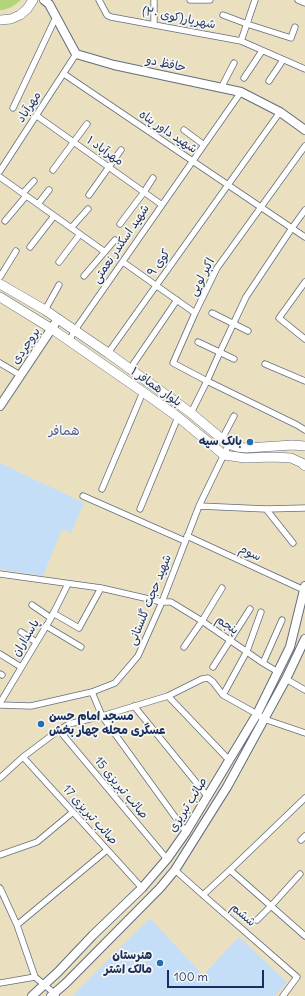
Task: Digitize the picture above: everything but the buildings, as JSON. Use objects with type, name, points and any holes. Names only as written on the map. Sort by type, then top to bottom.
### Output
[{"type":"main road","points":[[0,20],[11,19],[20,15],[27,9],[33,0]]},
{"type":"main road","name":"بلوار همافر ۱","points":[[0,284],[45,310],[108,353],[190,413],[226,442],[237,447],[246,448],[293,445],[305,446]]},
{"type":"main road","name":"بلوار همافر ۱","points":[[0,297],[52,329],[143,392],[178,417],[224,455]]},
{"type":"main road","points":[[224,455],[245,458],[291,458],[305,466]]},
{"type":"street","points":[[44,0],[49,4],[76,54]]},
{"type":"street","name":"شهریار(کوی ۲۰)","points":[[99,0],[107,15],[111,17],[241,41],[305,69]]},
{"type":"street","points":[[154,0],[154,25]]},
{"type":"street","points":[[190,0],[210,0]]},
{"type":"street","points":[[241,41],[255,0]]},
{"type":"street","points":[[298,0],[305,3]]},
{"type":"street","points":[[223,15],[291,38],[295,27]]},
{"type":"street","points":[[13,108],[56,17]]},
{"type":"street","points":[[244,78],[262,51]]},
{"type":"street","name":"مهرآباد","points":[[0,172],[76,54]]},
{"type":"street","name":"حافظ دو","points":[[76,54],[114,65],[241,92],[280,112],[305,130]]},
{"type":"street","points":[[269,81],[283,60]]},
{"type":"street","points":[[221,88],[234,63]]},
{"type":"street","name":"شهید داور پناه","points":[[64,74],[305,237]]},
{"type":"street","name":"شهید اسکندر نعمتی","points":[[69,341],[75,330],[241,92]]},
{"type":"street","name":"کوی ۹","points":[[108,353],[280,112]]},
{"type":"street","name":"مهرآباد ۱","points":[[37,116],[162,205]]},
{"type":"street","points":[[54,170],[87,124]]},
{"type":"street","points":[[184,130],[204,145]]},
{"type":"street","name":"اکبر لویی","points":[[207,381],[173,363],[217,268],[305,146]]},
{"type":"street","points":[[89,195],[121,150]]},
{"type":"street","points":[[0,177],[104,252]]},
{"type":"street","points":[[120,224],[153,178]]},
{"type":"street","points":[[5,221],[34,181]]},
{"type":"street","points":[[38,204],[50,190]]},
{"type":"street","points":[[71,228],[88,209]]},
{"type":"street","points":[[190,413],[207,381],[243,302],[305,210]]},
{"type":"street","points":[[30,247],[54,216]]},
{"type":"street","points":[[59,262],[80,234]]},
{"type":"street","points":[[84,276],[114,240]]},
{"type":"street","points":[[0,277],[16,250]]},
{"type":"street","points":[[122,262],[195,313]]},
{"type":"street","points":[[305,282],[279,318],[305,339]]},
{"type":"street","points":[[45,310],[59,286]]},
{"type":"street","points":[[130,369],[177,300]]},
{"type":"street","points":[[212,313],[248,331]]},
{"type":"street","name":"بروجردی","points":[[0,406],[58,319]]},
{"type":"street","points":[[198,342],[234,359]]},
{"type":"street","points":[[0,363],[20,375]]},
{"type":"street","points":[[266,364],[305,381]]},
{"type":"street","points":[[207,381],[305,430]]},
{"type":"street","points":[[102,489],[143,392]]},
{"type":"street","name":"شهید حجت گلستانی","points":[[0,704],[31,706],[92,692],[115,683],[138,656],[162,602],[199,506],[224,455],[226,442],[234,416]]},
{"type":"street","points":[[140,509],[178,417]]},
{"type":"street","name":"سوم","points":[[83,496],[305,588]]},
{"type":"street","points":[[199,506],[266,509],[305,508]]},
{"type":"street","points":[[266,509],[293,543]]},
{"type":"street","name":"پنجم","points":[[0,574],[101,588],[162,602],[171,602],[202,621],[263,664],[278,672]]},
{"type":"street","name":"پاسداران","points":[[0,704],[52,616],[68,584]]},
{"type":"street","points":[[32,605],[79,628],[101,588]]},
{"type":"street","points":[[184,648],[222,588]]},
{"type":"street","name":"صائب تبریزی","points":[[32,996],[142,888],[167,859],[186,832],[230,760],[278,672],[293,638],[305,588]]},
{"type":"street","points":[[214,667],[250,609]]},
{"type":"street","points":[[223,695],[246,651],[261,612]]},
{"type":"street","points":[[263,664],[282,620]]},
{"type":"street","points":[[46,626],[81,647]]},
{"type":"street","points":[[21,632],[36,642]]},
{"type":"street","points":[[293,638],[299,638],[302,640],[303,644]]},
{"type":"street","name":"صائب تبریزی","points":[[54,995],[160,888],[175,870],[227,787],[303,644]]},
{"type":"street","points":[[0,654],[21,667]]},
{"type":"street","points":[[0,778],[23,757],[69,724],[102,716],[168,696],[202,678],[208,678],[223,695],[264,719],[305,733]]},
{"type":"street","points":[[286,678],[305,690]]},
{"type":"street","points":[[92,692],[102,716],[186,832]]},
{"type":"street","points":[[168,696],[230,760]]},
{"type":"street","points":[[134,706],[208,797]]},
{"type":"street","name":"صائب تبریزی 15","points":[[59,730],[167,859]]},
{"type":"street","name":"صائب تبریزی 17","points":[[23,757],[142,888]]},
{"type":"street","points":[[202,895],[305,798]]},
{"type":"street","points":[[0,855],[37,842],[73,812]]},
{"type":"street","points":[[17,925],[107,850]]},
{"type":"street","name":"ششم","points":[[175,870],[297,977],[283,996]]},
{"type":"street","points":[[230,870],[305,936]]},
{"type":"street","points":[[257,920],[300,874]]},
{"type":"street","points":[[0,890],[17,925],[35,977],[54,995]]},
{"type":"street","points":[[58,972],[58,979],[61,983],[66,983]]},
{"type":"street","points":[[0,982],[35,977]]},
{"type":"shaded area","points":[[0,463],[84,503],[71,533],[62,529],[43,576],[0,569]]},
{"type":"shaded area","name":"هنرستان مالک اشتر","points":[[150,918],[203,975],[239,937],[287,982],[275,996],[73,996]]},
{"type":"green space","points":[[0,0],[21,0],[12,7],[0,10]]},
{"type":"place","name":"بانک سپه","points":[[250,442]]},
{"type":"place","name":"مسجد امام حسن عسگری محله چهار بخش","points":[[41,724]]},
{"type":"place","name":"هنرستان مالک اشتر","points":[[160,963]]},
{"type":"district","name":"همافر","points":[[64,431]]}]
